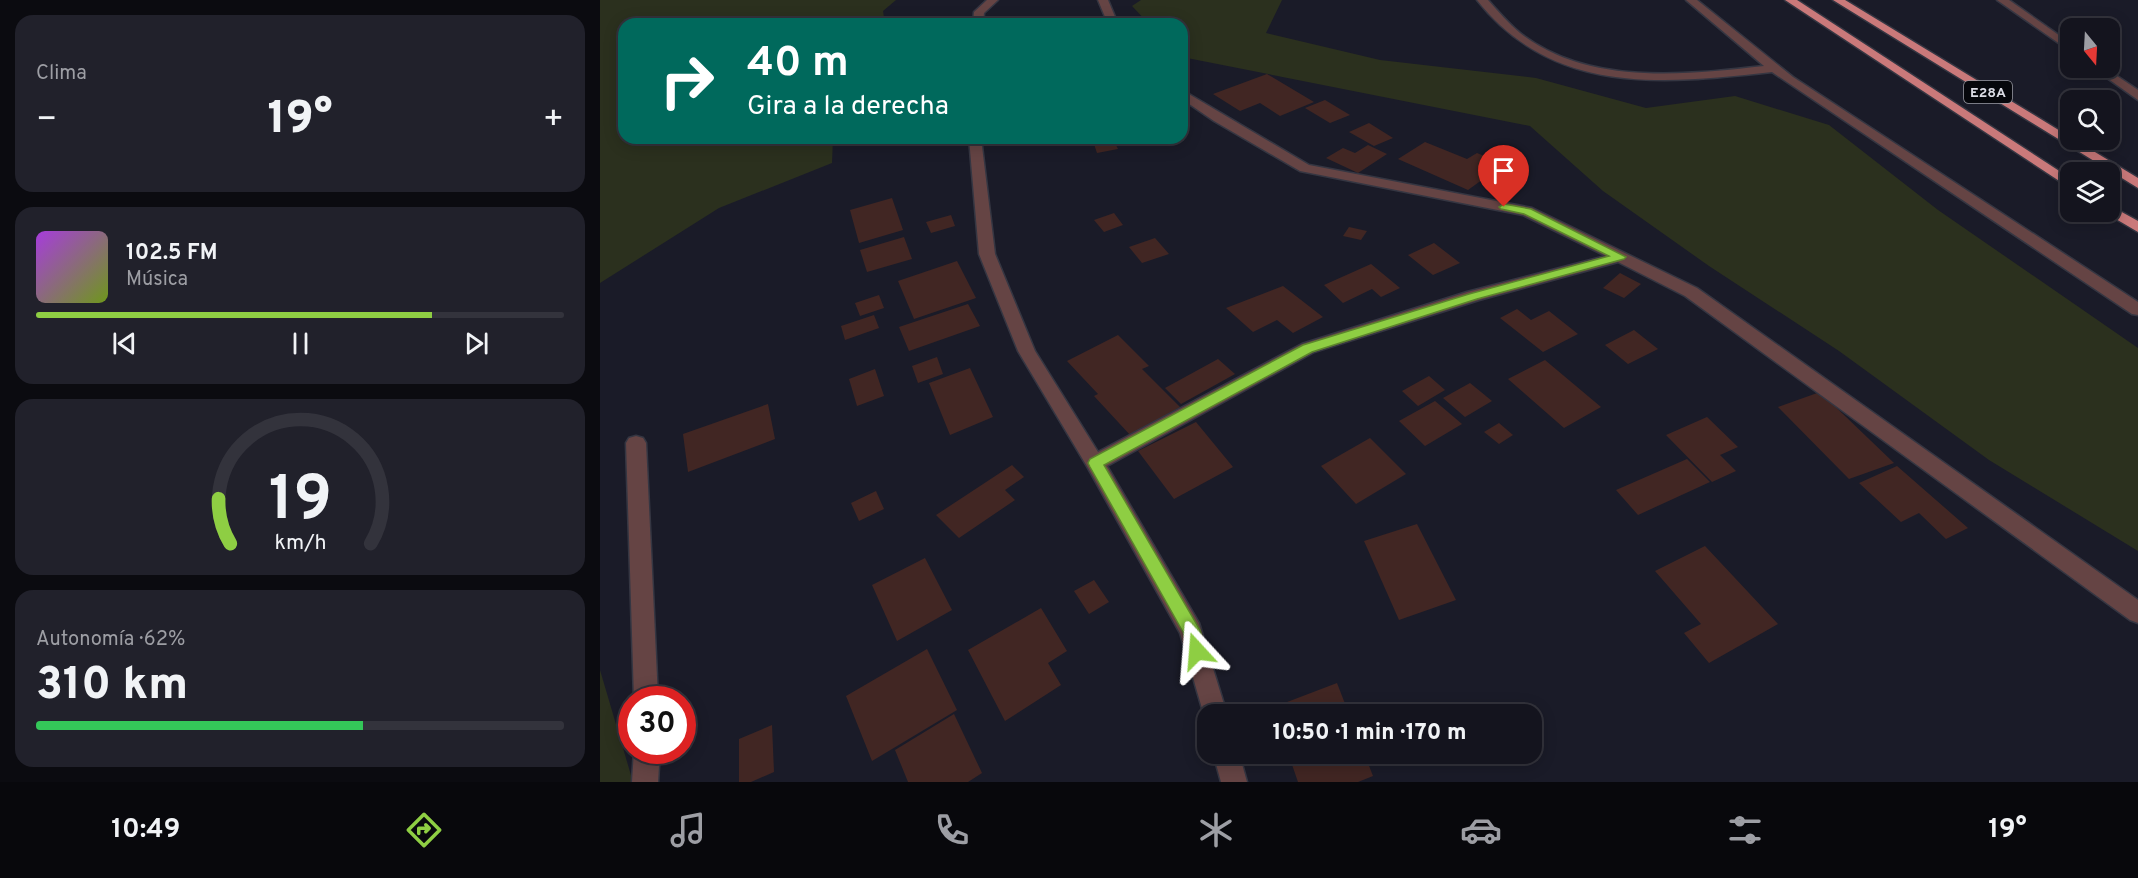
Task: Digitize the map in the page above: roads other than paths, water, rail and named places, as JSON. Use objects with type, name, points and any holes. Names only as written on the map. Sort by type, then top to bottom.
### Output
[{"type":"highway","name":"E28A","points":[[1790,0],[2060,177]]},
{"type":"highway","name":"E28A","points":[[1838,0],[2138,184]]},
{"type":"highway","points":[[2120,216],[2138,228]]},
{"type":"street","points":[[979,18],[980,12],[993,0]]},
{"type":"street","points":[[1103,0],[1110,18]]},
{"type":"street","points":[[1482,0],[1519,38],[1565,62],[1610,73],[1656,78],[1700,77],[1774,68]]},
{"type":"street","points":[[1691,0],[1774,68],[2138,310]]},
{"type":"street","points":[[2002,0],[2060,41]]},
{"type":"street","points":[[2112,78],[2138,96]]},
{"type":"street","points":[[1188,98],[1305,168],[1527,212],[1691,292],[2138,613]]},
{"type":"street","points":[[976,144],[987,254],[1028,351],[1191,630],[1212,704]]},
{"type":"street","points":[[1095,463],[1308,348],[1473,296],[1620,257]]},
{"type":"street","points":[[636,443],[645,686]]},
{"type":"street","points":[[645,782],[646,764]]},
{"type":"street","points":[[1229,764],[1234,782]]}]
